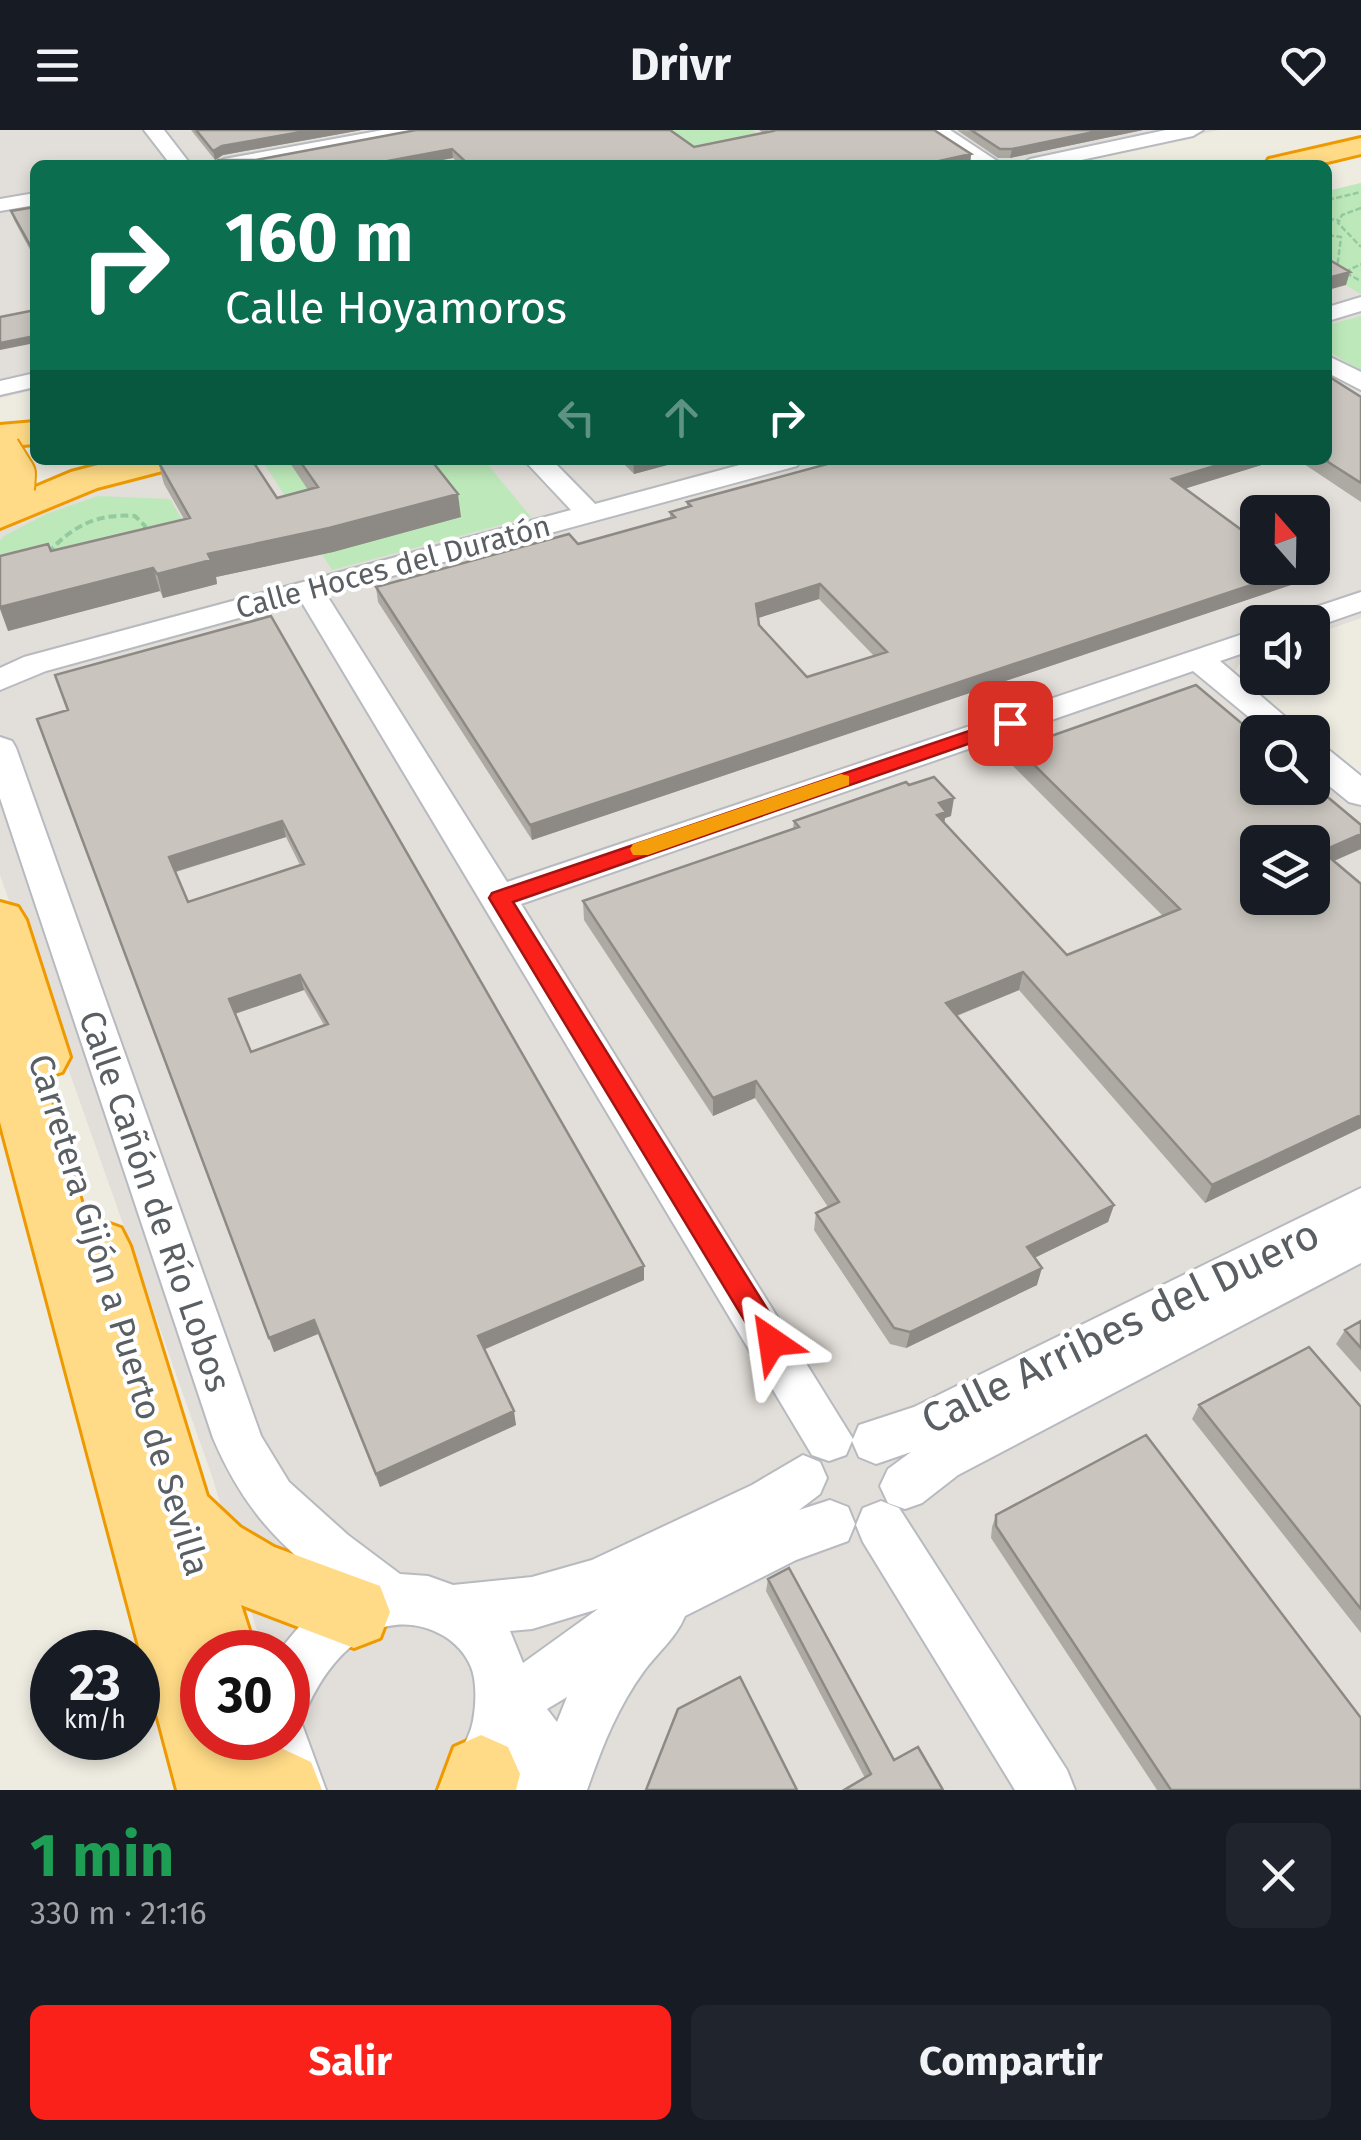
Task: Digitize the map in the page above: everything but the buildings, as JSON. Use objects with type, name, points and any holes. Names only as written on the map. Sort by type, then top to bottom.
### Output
[{"type":"highway","points":[[1301,160],[1361,146]]},
{"type":"highway","points":[[1332,167],[1361,160]]},
{"type":"highway","points":[[0,436],[30,433]]},
{"type":"highway","points":[[0,450],[15,474],[3,492]]},
{"type":"highway","points":[[3,492],[30,458]]},
{"type":"highway","points":[[3,492],[74,465]]},
{"type":"highway","points":[[3,492],[84,480],[141,465]]},
{"type":"highway","name":"Carretera Gijón a Puerto de Sevilla","points":[[0,920],[214,1630]]},
{"type":"highway","name":"Carretera Gijón a Puerto de Sevilla","points":[[0,1020],[56,1228],[260,1768]]},
{"type":"highway","points":[[56,1228],[105,1336],[188,1630]]},
{"type":"highway","points":[[180,1516],[215,1552],[255,1575],[373,1606]]},
{"type":"street","points":[[154,130],[176,160]]},
{"type":"street","points":[[251,160],[415,130]]},
{"type":"street","points":[[936,130],[986,160]]},
{"type":"street","points":[[1053,160],[1192,130]]},
{"type":"street","points":[[0,205],[30,199]]},
{"type":"street","points":[[1332,313],[1361,304]]},
{"type":"street","points":[[1332,365],[1361,383]]},
{"type":"street","points":[[0,388],[30,381]]},
{"type":"street","points":[[541,465],[590,514]]},
{"type":"street","name":"Calle Hoces del Duratón","points":[[0,680],[26,666],[770,465]]},
{"type":"street","points":[[309,590],[836,1453],[900,1464],[893,1505],[1046,1790]]},
{"type":"street","points":[[1330,612],[1361,601]]},
{"type":"street","points":[[500,898],[1240,644]]},
{"type":"street","points":[[1198,658],[1267,715]]},
{"type":"street","name":"Calle Cañón de Río Lobos","points":[[0,748],[223,1400],[248,1462],[270,1496],[373,1606]]},
{"type":"street","points":[[1330,769],[1361,794]]},
{"type":"street","name":"Calle Arribes del Duero","points":[[452,1611],[532,1603],[597,1584],[769,1502],[836,1453],[924,1426],[1361,1206]]},
{"type":"street","name":"Calle Arribes del Duero","points":[[893,1505],[941,1459],[1361,1242]]},
{"type":"street","points":[[830,1524],[807,1498],[836,1453]]},
{"type":"street","points":[[495,1761],[567,1667],[632,1615],[785,1538],[830,1524],[856,1531],[893,1505]]},
{"type":"street","points":[[559,1790],[589,1709],[626,1652],[677,1593]]},
{"type":"street","points":[[310,1648],[326,1631],[373,1606],[424,1601],[452,1611],[474,1627],[490,1649],[500,1676],[495,1761]]},
{"type":"path","points":[[1332,199],[1361,192]]},
{"type":"path","points":[[1332,219],[1338,220],[1361,208]]},
{"type":"path","points":[[1338,220],[1347,237],[1361,247]]},
{"type":"path","points":[[1332,236],[1361,237]]},
{"type":"path","points":[[1337,269],[1341,237]]},
{"type":"path","points":[[1345,272],[1361,264]]},
{"type":"path","points":[[1332,267],[1361,281]]},
{"type":"path","points":[[40,562],[72,528],[108,516],[122,514],[142,521],[146,532],[142,539]]},
{"type":"shaded area","points":[[0,130],[1219,130],[1084,160],[30,160],[30,391],[0,398]]},
{"type":"shaded area","points":[[1361,183],[1361,618],[1330,629],[1330,605],[1240,605],[1240,663],[1235,671],[1240,678],[1240,695],[1259,695],[1283,715],[1240,715],[1240,805],[1330,805],[1330,753],[1361,779],[1361,1790],[303,1790],[294,1760],[310,1760],[310,1630],[257,1630],[213,1479],[0,875],[0,489],[156,473],[189,465],[1332,465],[1332,190]]},
{"type":"green space","points":[[667,130],[752,130],[764,138],[696,152]]},
{"type":"green space","points":[[1361,183],[1361,294],[1332,277],[1332,190]]},
{"type":"green space","points":[[1361,316],[1361,371],[1332,353],[1332,324]]},
{"type":"green space","points":[[265,465],[488,465],[531,517],[332,570]]},
{"type":"green space","points":[[98,496],[170,499],[190,534],[0,582],[0,540],[4,536],[46,514]]},
{"type":"slow traffic","points":[[641,849],[841,781]]},
{"type":"route","points":[[772,1342],[500,898],[1010,723]]}]
